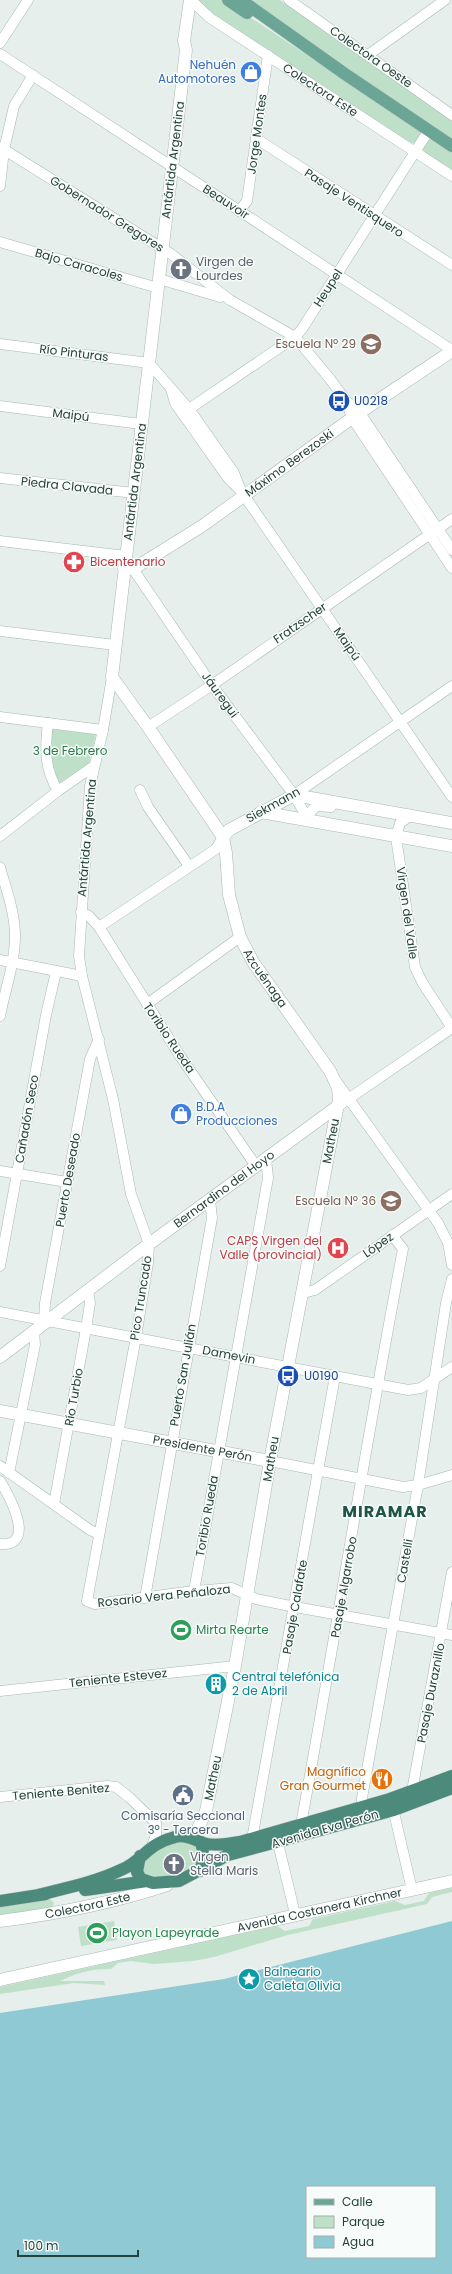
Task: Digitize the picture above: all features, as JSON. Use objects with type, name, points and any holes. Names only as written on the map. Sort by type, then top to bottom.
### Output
[{"type":"highway","name":"Avenida Eva Perón","points":[[392,1804],[412,1791],[452,1776]]},
{"type":"highway","name":"Avenida Eva Perón","points":[[0,1901],[147,1881],[160,1883],[174,1882],[200,1871],[228,1855],[278,1843],[392,1804],[452,1788]]},
{"type":"highway","name":"Avenida Eva Perón","points":[[38,1895],[89,1883],[125,1869],[152,1846],[173,1837],[232,1844],[301,1825],[361,1814]]},
{"type":"highway","points":[[197,1840],[204,1852],[200,1871]]},
{"type":"highway","points":[[140,1856],[137,1872],[138,1876],[147,1881]]},
{"type":"main road","points":[[228,0],[263,23],[309,49]]},
{"type":"main road","points":[[241,0],[309,49],[452,146]]},
{"type":"street","points":[[0,43],[28,0]]},
{"type":"street","name":"Colectora Oeste","points":[[289,0],[368,54],[452,115]]},
{"type":"street","points":[[368,54],[445,0]]},
{"type":"street","name":"Antártida Argentina","points":[[82,976],[78,940],[88,809],[94,766],[103,730],[112,677],[115,645],[128,564],[148,363],[173,168],[186,50],[190,44],[193,1]]},
{"type":"street","name":"Colectora Este","points":[[193,1],[210,18],[416,151],[452,176]]},
{"type":"street","name":"Beauvoir","points":[[0,54],[452,351]]},
{"type":"street","name":"Jorge Montes","points":[[239,211],[247,201],[268,55]]},
{"type":"street","points":[[0,186],[2,148],[14,106],[33,75]]},
{"type":"street","name":"Heupel","points":[[189,408],[294,337],[337,275],[429,130]]},
{"type":"street","name":"Pasaje Ventisquero","points":[[257,139],[452,266]]},
{"type":"street","name":"Gobernador Gregores","points":[[2,148],[162,249],[230,300],[294,337],[330,378],[434,532]]},
{"type":"street","name":"Bajo Caracoles","points":[[0,242],[158,284]]},
{"type":"street","name":"Gobernador Gregores","points":[[158,284],[230,300]]},
{"type":"street","name":"Río Pinturas","points":[[0,344],[148,363]]},
{"type":"street","name":"Máximo Berezoski","points":[[128,564],[202,526],[242,493],[452,351]]},
{"type":"street","name":"Maipú","points":[[148,363],[170,389],[189,408],[234,473],[242,493]]},
{"type":"street","name":"Maipú","points":[[170,389],[180,409],[228,478],[242,493],[452,797]]},
{"type":"street","name":"Maipú","points":[[0,406],[141,424]]},
{"type":"street","name":"Piedra Clavada","points":[[0,478],[134,493]]},
{"type":"street","name":"Fratzscher","points":[[148,727],[212,685],[452,519]]},
{"type":"street","points":[[434,532],[452,550]]},
{"type":"street","points":[[434,532],[452,568]]},
{"type":"street","points":[[0,541],[128,564]]},
{"type":"street","name":"Jáuregui","points":[[128,564],[212,685],[294,796],[309,821]]},
{"type":"street","points":[[0,631],[115,645]]},
{"type":"street","name":"Azcuénaga","points":[[112,677],[223,837],[226,853],[229,895],[240,937],[253,962],[429,1210],[444,1233],[452,1265]]},
{"type":"street","name":"Siekmann","points":[[99,927],[216,848],[229,830],[294,796],[452,686]]},
{"type":"street","points":[[0,717],[103,730]]},
{"type":"street","points":[[48,723],[46,762],[50,778],[58,791]]},
{"type":"street","points":[[0,836],[58,791],[94,766]]},
{"type":"street","points":[[140,790],[148,808],[189,866]]},
{"type":"street","points":[[294,796],[452,823]]},
{"type":"street","points":[[309,821],[309,814],[316,806],[321,805],[342,809],[360,807]]},
{"type":"street","points":[[261,812],[452,846]]},
{"type":"street","points":[[396,837],[400,823],[410,816]]},
{"type":"street","name":"Virgen del Valle","points":[[396,837],[415,967],[422,982],[452,1028]]},
{"type":"street","points":[[0,866],[14,920],[15,937],[12,962],[0,1016]]},
{"type":"street","name":"Toribio Rueda","points":[[81,912],[89,916],[99,927],[146,1004],[256,1166]]},
{"type":"street","points":[[146,1004],[240,937]]},
{"type":"street","points":[[0,960],[82,976]]},
{"type":"street","name":"Cañadón Seco","points":[[0,1266],[46,1015],[56,972]]},
{"type":"street","name":"Pico Truncado","points":[[82,976],[113,1098],[131,1194],[149,1244],[148,1263],[136,1337],[87,1601]]},
{"type":"street","name":"Bernardino del Hoyo","points":[[0,1357],[44,1322],[266,1158],[338,1106],[452,1028]]},
{"type":"street","name":"Puerto Deseado","points":[[44,1322],[67,1182],[90,1059],[99,1040]]},
{"type":"street","name":"Matheu","points":[[197,1840],[206,1810],[235,1666],[270,1461],[338,1106],[339,1092],[335,1079]]},
{"type":"street","name":"Toribio Rueda","points":[[194,1591],[268,1178],[266,1158]]},
{"type":"street","points":[[0,1171],[67,1182]]},
{"type":"street","name":"López","points":[[303,1293],[315,1290],[452,1194]]},
{"type":"street","name":"Puerto San Julián","points":[[145,1598],[171,1442],[212,1218],[210,1200]]},
{"type":"street","name":"Pasaje Algarrobo","points":[[301,1825],[363,1480],[377,1384],[403,1249],[392,1235]]},
{"type":"street","name":"Castelli","points":[[361,1814],[418,1485],[446,1303],[452,1279]]},
{"type":"street","name":"Río Turbio","points":[[54,1504],[70,1424],[90,1304],[88,1290]]},
{"type":"street","name":"Damevin","points":[[0,1312],[44,1322],[136,1337],[415,1390],[435,1380],[452,1367]]},
{"type":"street","points":[[9,1473],[35,1345],[34,1330]]},
{"type":"street","name":"Pasaje Calafate","points":[[252,1839],[336,1376]]},
{"type":"street","name":"Presidente Perón","points":[[0,1411],[219,1451],[403,1487],[418,1485],[452,1475]]},
{"type":"street","points":[[0,1466],[99,1534]]},
{"type":"street","points":[[0,1481],[9,1496],[19,1531],[17,1539],[12,1544],[0,1544]]},
{"type":"street","name":"Pasaje Duraznillo","points":[[412,1791],[447,1634],[452,1572]]},
{"type":"street","name":"Rosario Vera Peñaloza","points":[[87,1601],[96,1604],[194,1591],[232,1588],[247,1595],[295,1607],[447,1634]]},
{"type":"street","name":"Teniente Estevez","points":[[0,1691],[235,1666]]},
{"type":"street","name":"Teniente Benitez","points":[[0,1797],[112,1786],[130,1798],[156,1823],[156,1835],[152,1846]]},
{"type":"street","points":[[392,1804],[412,1890]]},
{"type":"street","points":[[278,1843],[295,1914]]},
{"type":"street","name":"Avenida Costanera Kirchner","points":[[0,1980],[295,1914],[452,1881]]},
{"type":"street","name":"Colectora Este","points":[[0,1921],[43,1915],[110,1901],[174,1882]]},
{"type":"green space","points":[[198,0],[224,0],[422,131],[421,137],[416,143],[411,143],[201,7]]},
{"type":"green space","points":[[248,0],[280,0],[452,121],[452,140]]},
{"type":"green space","points":[[432,138],[452,152],[452,172],[426,154],[423,149],[426,143]]},
{"type":"green space","name":"3 de Febrero","points":[[51,729],[96,734],[89,763],[59,783],[50,760]]},
{"type":"green space","points":[[184,1842],[195,1845],[199,1854],[194,1868],[175,1875],[161,1877],[154,1877],[142,1873],[142,1861],[166,1844]]},
{"type":"green space","points":[[452,1888],[452,1892],[432,1897],[427,1904],[288,1935],[214,1957],[193,1961],[154,1964],[131,1961],[118,1963],[111,1969],[85,1972],[73,1975],[60,1981],[104,1981],[105,1985],[74,1983],[0,1994],[0,1987],[277,1926],[285,1931],[309,1926],[313,1919],[395,1901],[405,1905],[424,1901],[429,1893]]},
{"type":"green space","points":[[50,1899],[54,1903],[52,1908],[0,1918],[0,1907]]},
{"type":"green space","name":"Playon Lapeyrade","points":[[114,1921],[117,1940],[81,1946],[78,1927]]},
{"type":"water","points":[[452,1921],[452,2274],[0,2274],[0,2013],[224,1979]]},
{"type":"place","name":"Nehuén Automotores","points":[[251,72]]},
{"type":"place","name":"Virgen de Lourdes","points":[[181,269]]},
{"type":"place","name":"Escuela Nº 29","points":[[371,344]]},
{"type":"place","name":"U0218","points":[[339,401]]},
{"type":"place","name":"Bicentenario","points":[[74,562]]},
{"type":"place","name":"B.D.A Producciones","points":[[181,1114]]},
{"type":"place","name":"Escuela Nº 36","points":[[391,1201]]},
{"type":"place","name":"CAPS Virgen del Valle (provincial)","points":[[338,1248]]},
{"type":"place","name":"U0190","points":[[288,1376]]},
{"type":"place","name":"Mirta Rearte","points":[[181,1630]]},
{"type":"place","name":"Central telefónica 2 de Abril","points":[[216,1684]]},
{"type":"place","name":"Magnífico Gran Gourmet","points":[[382,1779]]},
{"type":"place","name":"Comisaría Seccional 3º - Tercera","points":[[183,1795]]},
{"type":"place","name":"Virgen Stella Maris","points":[[174,1864]]},
{"type":"place","name":"Playon Lapeyrade","points":[[97,1933]]},
{"type":"place","name":"Balneario Caleta Olivia","points":[[249,1979]]},
{"type":"district","name":"MIRAMAR","points":[[385,1511]]}]
